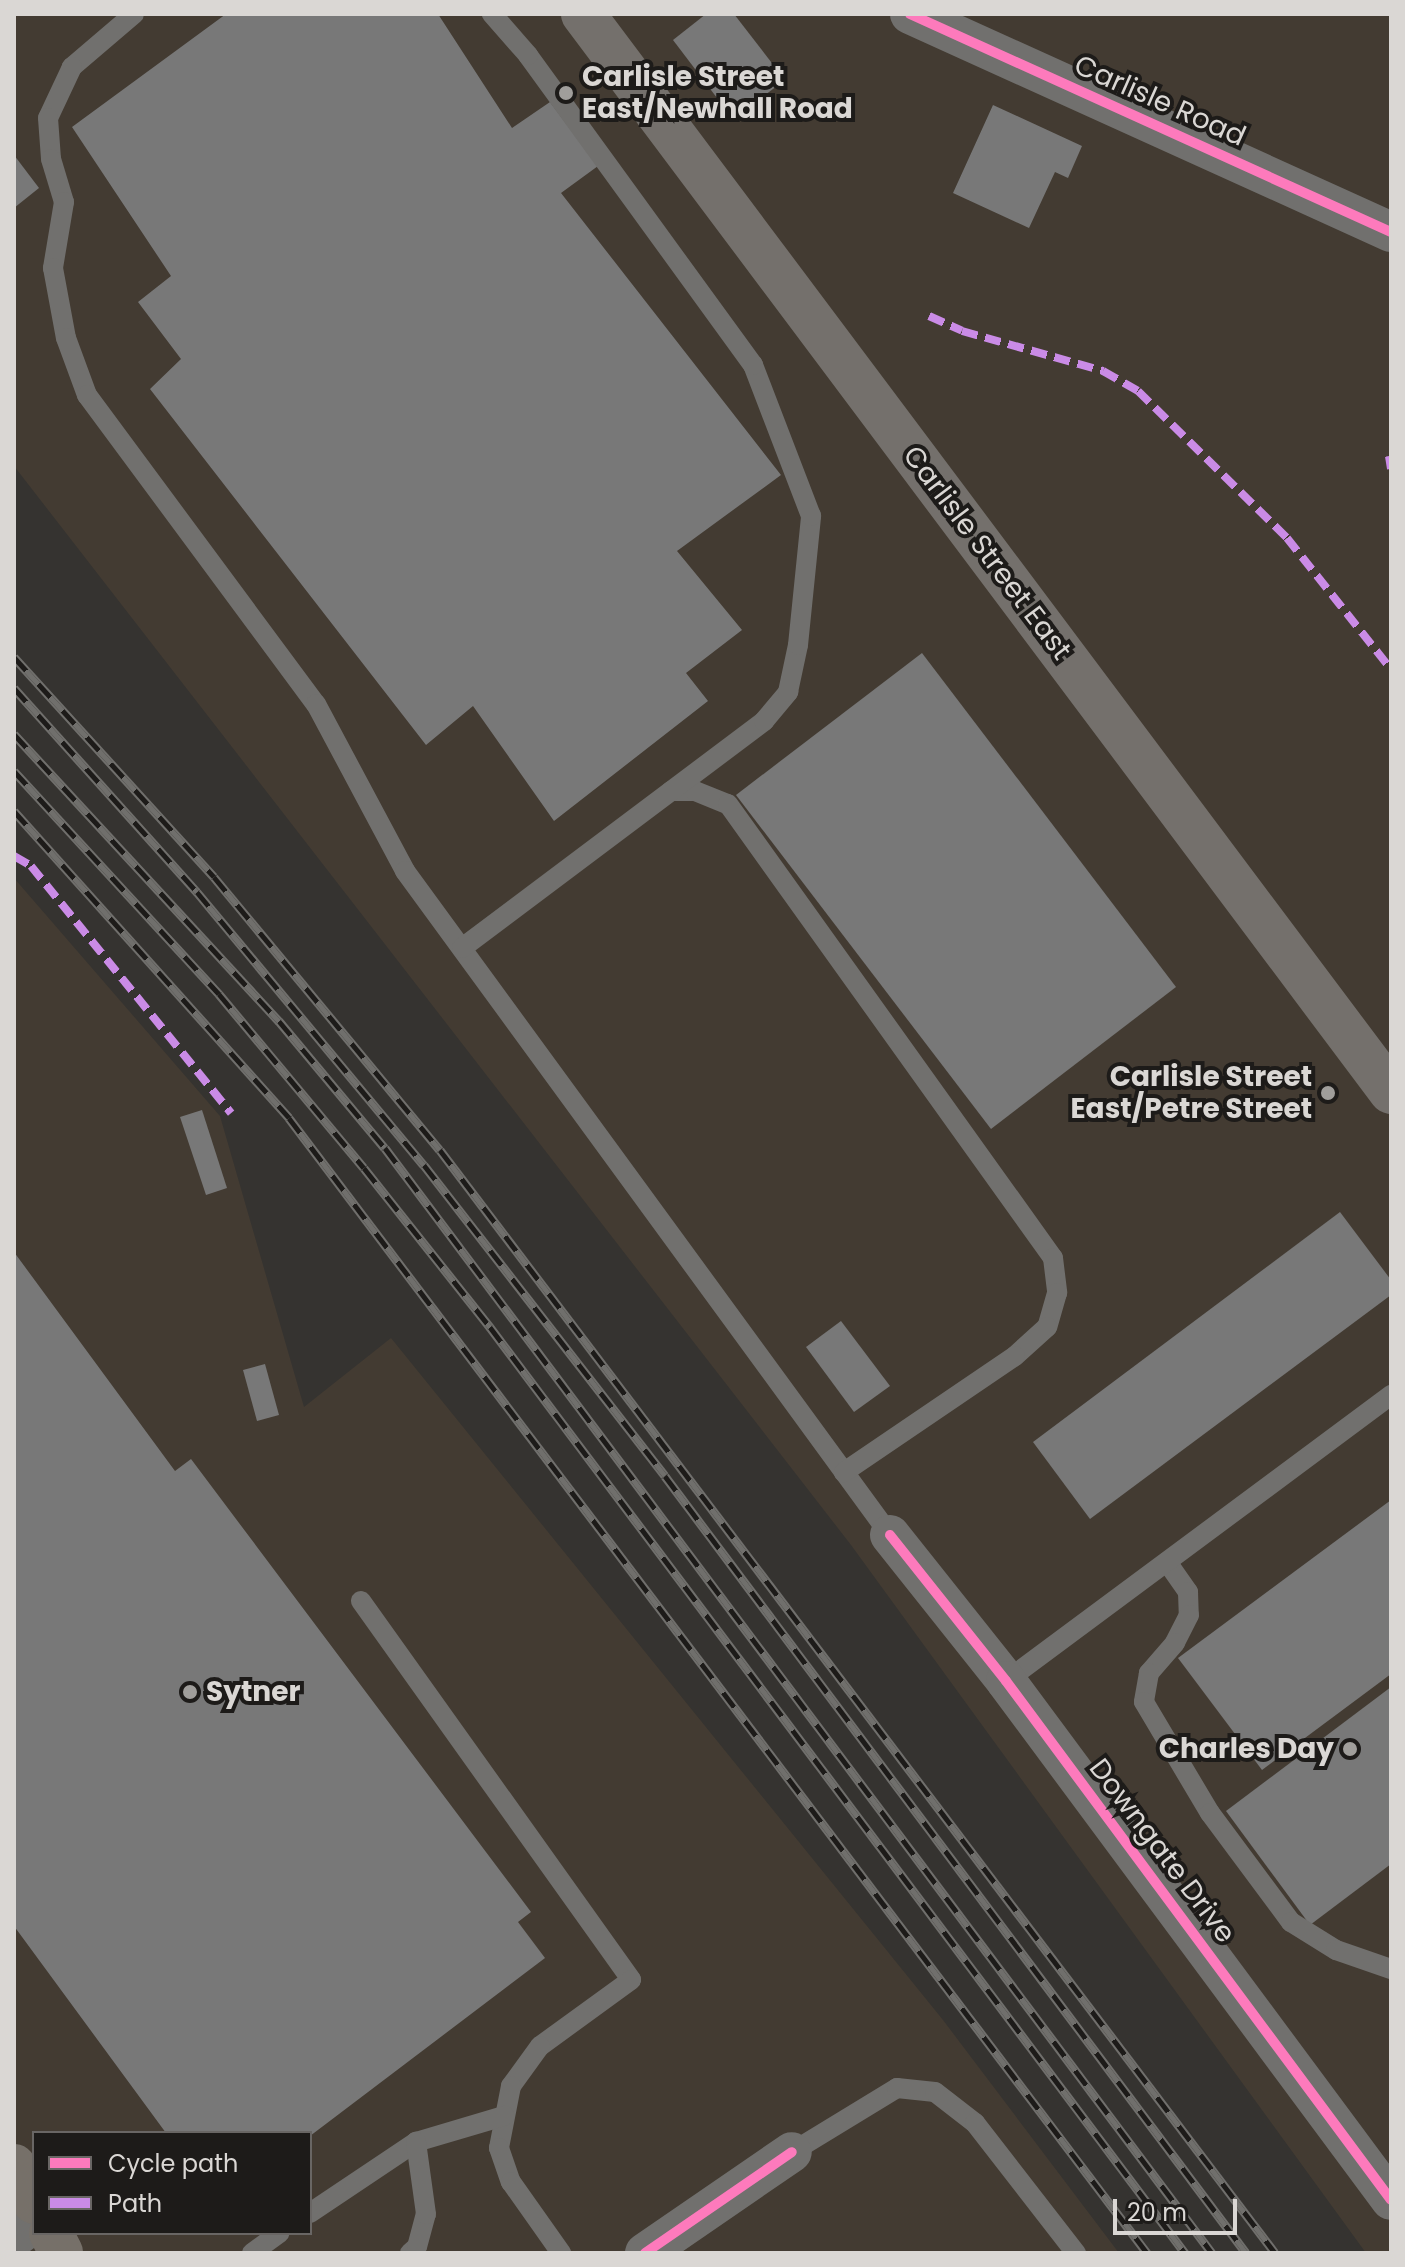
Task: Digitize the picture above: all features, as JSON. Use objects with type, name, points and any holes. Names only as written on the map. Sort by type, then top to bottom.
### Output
[{"type":"main road","name":"Carlisle Street East","points":[[583,14],[1391,1092]]},
{"type":"main road","points":[[14,2166],[32,2198]]},
{"type":"main road","points":[[52,2235],[61,2253]]},
{"type":"street","name":"Carlisle Road","points":[[910,14],[1391,232]]},
{"type":"street","name":"Downgate Drive","points":[[890,1535],[1006,1681],[1390,2197]]},
{"type":"street","points":[[645,2253],[792,2152]]},
{"type":"street","points":[[14,2238],[32,2224]]},
{"type":"lane","points":[[134,14],[72,67],[48,118],[51,159],[64,202],[53,268],[66,338],[87,395],[316,704],[405,871],[890,1535]]},
{"type":"lane","points":[[462,948],[764,721],[788,692],[798,645],[811,516],[753,365],[528,55],[492,14]]},
{"type":"lane","points":[[671,791],[695,791],[728,804],[1053,1258],[1057,1293],[1047,1327],[1015,1356],[844,1472]]},
{"type":"lane","points":[[1006,1681],[1391,1395]]},
{"type":"lane","points":[[1167,1562],[1188,1592],[1189,1615],[1175,1643],[1149,1673],[1144,1702],[1210,1813],[1291,1922],[1336,1950],[1391,1969]]},
{"type":"lane","points":[[361,1601],[631,1980],[540,2046],[511,2086],[499,2148],[511,2182],[561,2253]]},
{"type":"lane","points":[[792,2152],[897,2088],[935,2092],[975,2123],[1076,2253]]},
{"type":"lane","points":[[312,2212],[416,2142],[504,2116]]},
{"type":"lane","points":[[410,2253],[417,2247],[426,2214],[416,2142]]},
{"type":"lane","points":[[252,2253],[277,2235]]},
{"type":"shaded area","points":[[14,14],[1391,14],[1391,2253],[1366,2253],[851,1545],[14,466]]},
{"type":"shaded area","points":[[14,878],[220,1116],[304,1407],[391,1338],[943,2020],[1119,2253],[14,2253]]},
{"type":"building","points":[[226,14],[438,14],[512,128],[550,102],[598,166],[561,193],[781,475],[677,551],[742,630],[686,673],[708,701],[554,821],[473,706],[426,745],[150,389],[181,359],[138,302],[171,276],[72,127]]},
{"type":"building","points":[[706,14],[734,14],[785,80],[733,119],[673,40]]},
{"type":"building","points":[[993,105],[1082,146],[1068,178],[1055,172],[1029,228],[953,193]]},
{"type":"building","points":[[14,155],[39,188],[14,208]]},
{"type":"building","points":[[922,653],[1176,987],[991,1129],[736,795]]},
{"type":"building","points":[[202,1110],[227,1188],[206,1195],[180,1117]]},
{"type":"building","points":[[1340,1212],[1391,1280],[1391,1295],[1090,1519],[1033,1442]]},
{"type":"building","name":"Sytner","points":[[14,1252],[175,1471],[191,1459],[531,1912],[518,1922],[545,1958],[312,2134],[312,2131],[165,2131],[14,1926]]},
{"type":"building","points":[[841,1321],[890,1386],[854,1412],[806,1347]]},
{"type":"building","points":[[265,1364],[279,1415],[257,1421],[243,1370]]},
{"type":"building","points":[[1391,1500],[1391,1674],[1262,1770],[1178,1658]]},
{"type":"building","name":"Charles Day","points":[[1391,1687],[1391,1864],[1310,1925],[1226,1811]]},
{"type":"railway","points":[[14,657],[214,877],[440,1150],[1275,2253]]},
{"type":"railway","points":[[14,688],[197,892],[424,1165],[665,1476],[1246,2253]]},
{"type":"railway","points":[[14,734],[279,1021],[385,1148],[1212,2253]]},
{"type":"railway","points":[[14,771],[219,994],[364,1168],[490,1327],[1185,2253]]},
{"type":"railway","points":[[14,811],[289,1118],[1147,2253]]},
{"type":"marked path","points":[[929,316],[962,331],[1103,371],[1138,391],[1287,538],[1391,669]]},
{"type":"marked path","points":[[1389,456],[1391,469]]},
{"type":"marked path","points":[[14,856],[31,866],[231,1113]]},
{"type":"cycle path","points":[[910,14],[1391,232]]},
{"type":"cycle path","points":[[890,1535],[1006,1681],[1391,2200]]},
{"type":"cycle path","points":[[645,2253],[792,2152]]},
{"type":"place","name":"Carlisle Street East/Newhall Road","points":[[566,93]]},
{"type":"place","name":"Carlisle Street East/Petre Street","points":[[1328,1093]]},
{"type":"place","name":"Sytner","points":[[190,1692]]},
{"type":"place","name":"Charles Day","points":[[1350,1749]]}]
